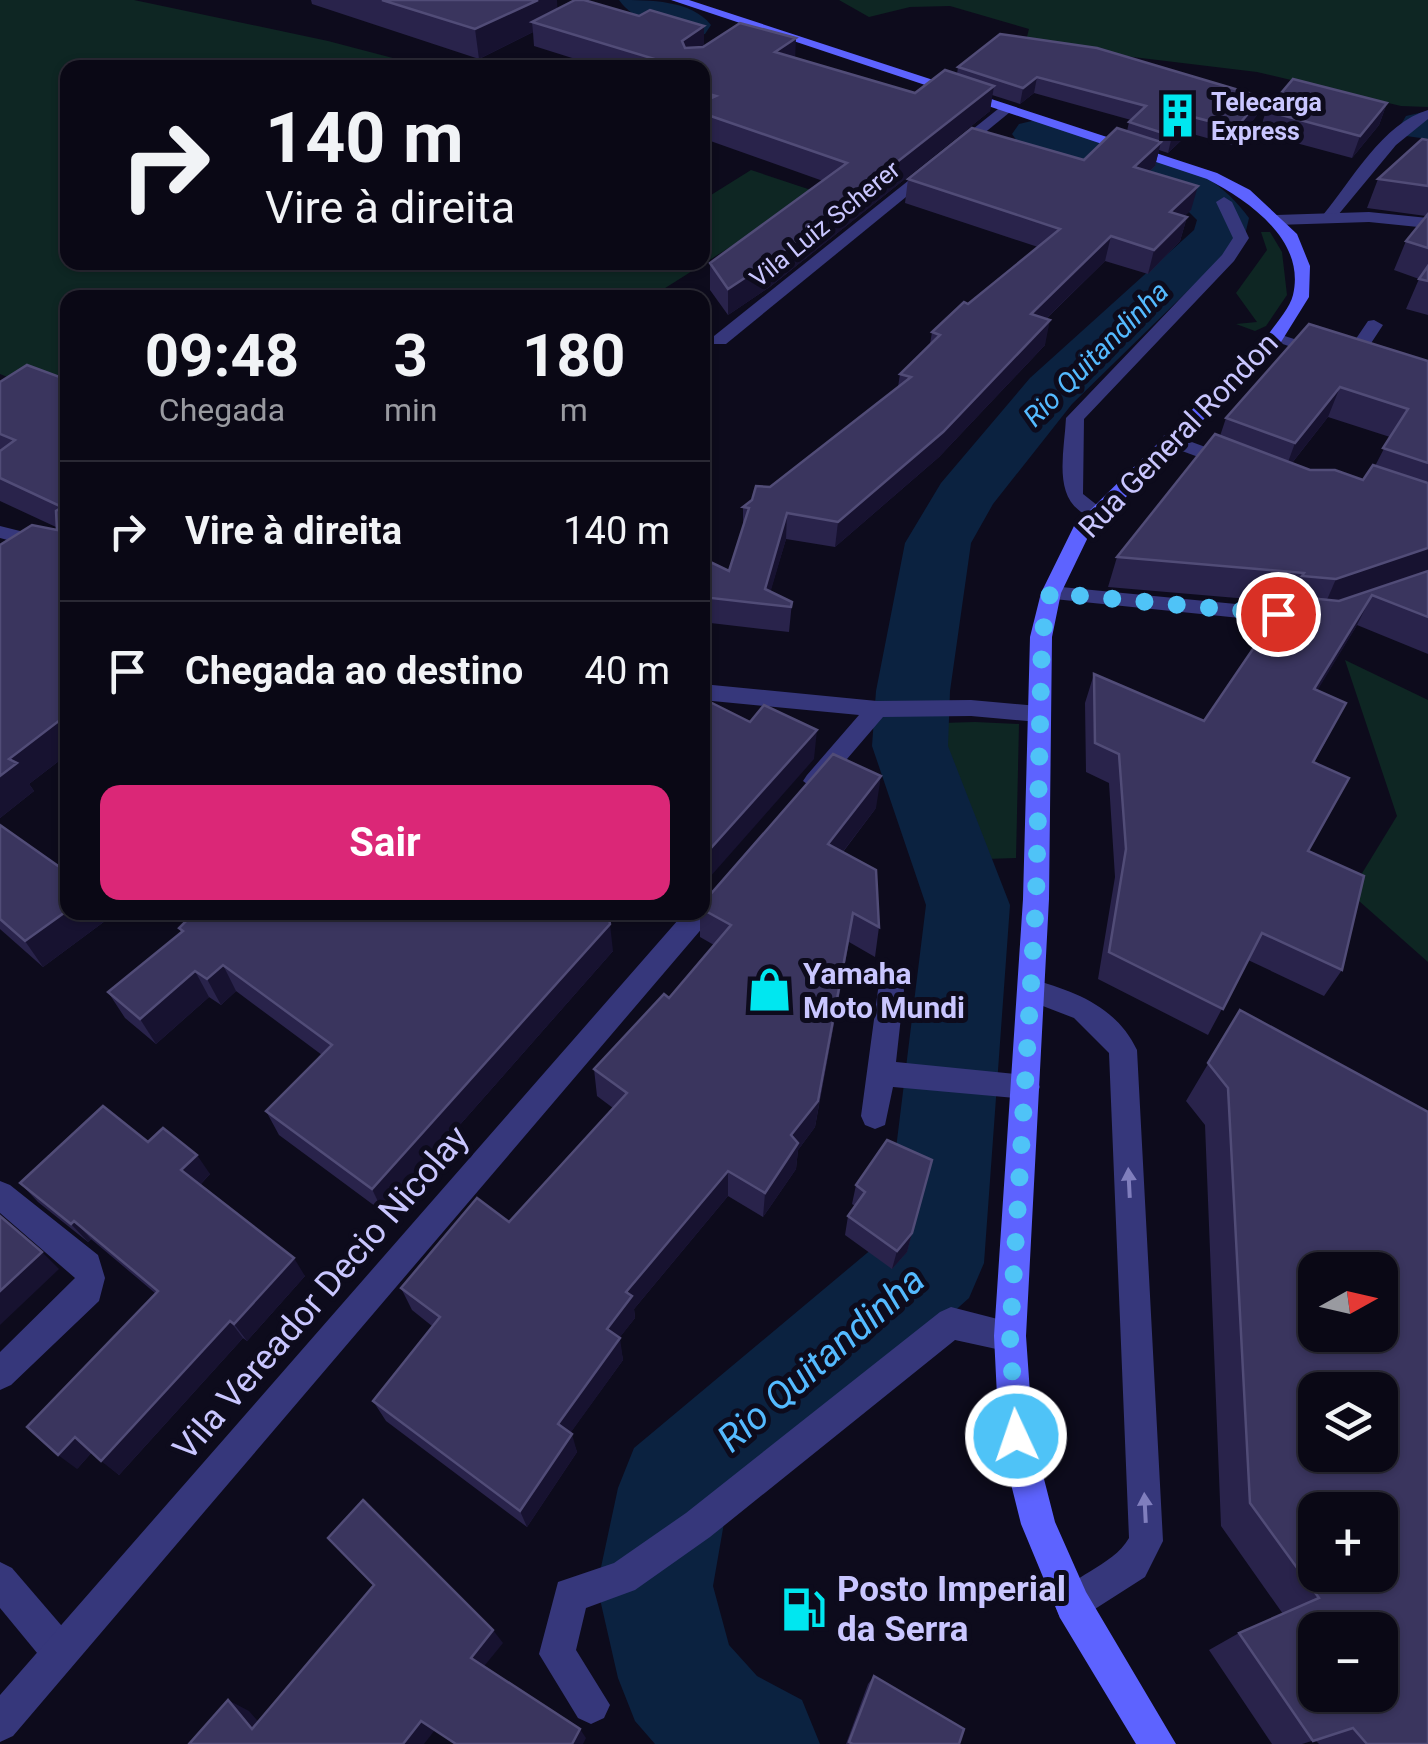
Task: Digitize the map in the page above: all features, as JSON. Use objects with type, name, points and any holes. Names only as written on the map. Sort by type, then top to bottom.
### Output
[{"type":"main road","name":"Rua General Rondon","points":[[678,0],[751,30],[1008,108],[1212,176],[1245,193],[1276,220],[1291,237],[1302,266],[1302,297],[1275,338],[1081,530],[1050,593],[1042,637],[1031,990],[1010,1336],[1016,1436],[1038,1524],[1073,1605],[1157,1744]]},
{"type":"street","name":"Vila Luiz Scherer","points":[[720,340],[1008,108]]},
{"type":"street","points":[[1328,218],[1371,170],[1399,130],[1416,115],[1428,114]]},
{"type":"street","points":[[1097,513],[1079,504],[1073,494],[1075,418],[1228,258],[1241,238],[1224,202]]},
{"type":"street","points":[[1276,220],[1369,217],[1428,224]]},
{"type":"street","points":[[1275,338],[1345,361],[1352,358],[1374,326]]},
{"type":"street","points":[[1170,440],[1252,472]]},
{"type":"street","points":[[0,532],[60,548]]},
{"type":"street","points":[[1050,593],[1324,620]]},
{"type":"street","points":[[710,693],[877,709],[971,708],[1038,714]]},
{"type":"street","points":[[802,795],[877,709]]},
{"type":"street","name":"Vila Vereador Decio Nicolay","points":[[0,1723],[694,920]]},
{"type":"street","points":[[875,1116],[891,990]]},
{"type":"street","points":[[1031,990],[1099,1018],[1123,1050],[1146,1541],[1133,1565],[1073,1605]]},
{"type":"street","points":[[880,1073],[1024,1087]]},
{"type":"street","points":[[0,1196],[86,1266],[90,1278],[88,1290],[0,1374]]},
{"type":"street","points":[[592,1704],[557,1654],[571,1595],[623,1578],[698,1525],[951,1324],[1010,1336]]},
{"type":"street","points":[[0,1580],[60,1652]]},
{"type":"green space","points":[[0,0],[134,0],[400,60],[60,60],[60,270],[694,270],[662,290],[60,290],[60,398],[0,374]]},
{"type":"green space","points":[[839,0],[1428,0],[1428,107],[1401,106],[1257,72],[1025,44],[1029,29],[950,6],[910,7],[869,17]]},
{"type":"green space","points":[[751,170],[817,192],[710,260],[710,196]]},
{"type":"green space","points":[[1261,232],[1270,232],[1282,252],[1287,295],[1266,326],[1255,331],[1236,324],[1257,322],[1236,293],[1267,250]]},
{"type":"green space","points":[[1345,660],[1428,700],[1428,962],[1350,893],[1397,816]]},
{"type":"green space","points":[[941,723],[1019,724],[1016,858],[986,859],[942,756]]},
{"type":"building","points":[[382,0],[538,0],[475,29]]},
{"type":"building","points":[[575,0],[584,0],[639,16],[650,10],[704,26],[682,41],[685,48],[703,47],[740,23],[796,38],[775,52],[915,93],[945,70],[994,86],[772,260],[728,289],[710,263],[847,163],[710,116],[710,99],[716,96],[710,94],[710,60],[658,60],[532,22]]},
{"type":"building","points":[[1000,34],[1097,48],[1262,97],[1236,128],[1193,117],[1172,136],[1129,122],[1146,106],[1037,77],[1023,88],[958,67]]},
{"type":"building","points":[[1293,79],[1387,103],[1360,136],[1266,111]]},
{"type":"building","points":[[972,128],[1084,160],[1117,128],[1161,142],[1134,167],[1198,186],[1170,212],[1187,217],[1154,250],[1111,236],[1031,314],[1050,320],[943,432],[838,522],[787,513],[765,589],[792,602],[791,607],[710,598],[710,562],[729,571],[749,508],[743,507],[752,500],[756,486],[770,487],[911,377],[900,374],[940,335],[932,332],[964,302],[968,304],[1060,229],[908,179]]},
{"type":"building","points":[[1422,139],[1428,140],[1428,186],[1378,179]]},
{"type":"building","points":[[1428,214],[1428,248],[1406,241]]},
{"type":"building","points":[[1428,266],[1428,281],[1419,279]]},
{"type":"building","points":[[1309,324],[1428,361],[1428,463],[1383,448],[1408,409],[1340,387],[1295,443],[1226,418]]},
{"type":"building","points":[[27,365],[60,377],[60,506],[0,478],[0,451],[15,440],[0,434],[0,382]]},
{"type":"building","points":[[1215,434],[1310,470],[1335,470],[1363,480],[1373,465],[1428,483],[1428,548],[1336,579],[1117,557]]},
{"type":"building","points":[[60,508],[60,720],[9,759],[17,763],[0,776],[0,545],[32,525],[57,530],[56,511]]},
{"type":"building","points":[[1428,571],[1428,617],[1372,595],[1314,689],[1346,703],[1313,762],[1349,778],[1308,851],[1364,876],[1342,970],[1262,933],[1223,1009],[1109,952],[1126,849],[1119,754],[1095,743],[1094,674],[1204,721],[1289,596],[1339,601]]},
{"type":"building","points":[[710,702],[750,722],[764,705],[817,730],[710,849]]},
{"type":"building","points":[[833,754],[881,776],[828,844],[876,870],[879,927],[853,913],[818,1101],[791,1135],[798,1143],[765,1193],[728,1171],[626,1292],[632,1296],[607,1329],[620,1338],[558,1424],[572,1434],[520,1511],[373,1401],[440,1317],[401,1288],[477,1198],[509,1222],[627,1093],[594,1069],[664,994],[669,998],[731,925],[710,913],[710,895]]},
{"type":"building","points":[[0,825],[60,867],[60,916],[25,941],[0,919]]},
{"type":"building","points":[[187,920],[609,920],[610,924],[372,1189],[266,1111],[332,1045],[223,965],[207,979],[195,971],[140,1019],[108,992],[183,931],[179,928]]},
{"type":"building","points":[[1240,1010],[1428,1112],[1428,1744],[1367,1744],[1353,1728],[1313,1741],[1239,1633],[1319,1598],[1315,1592],[1398,1592],[1398,1492],[1298,1492],[1298,1569],[1250,1503],[1228,1088],[1208,1063]]},
{"type":"building","points":[[103,1106],[148,1142],[163,1128],[197,1155],[181,1170],[294,1258],[101,1461],[75,1437],[58,1455],[27,1427],[158,1291],[74,1221],[71,1224],[20,1183]]},
{"type":"building","points":[[887,1140],[932,1160],[912,1233],[897,1251],[848,1216],[865,1192],[856,1185]]},
{"type":"building","points":[[0,1216],[42,1252],[0,1291]]},
{"type":"building","points":[[363,1500],[493,1630],[471,1658],[580,1729],[572,1744],[456,1744],[421,1721],[403,1744],[189,1744],[228,1700],[252,1729],[374,1585],[328,1538]]},
{"type":"building","points":[[874,1676],[964,1729],[959,1744],[849,1742]]},
{"type":"waterway","name":"Rio Quitandinha","points":[[639,0],[690,25]]},
{"type":"waterway","points":[[1423,126],[1428,125]]},
{"type":"waterway","name":"Rio Quitandinha","points":[[758,1744],[714,1719],[678,1678],[655,1586],[674,1488],[933,1263],[968,905],[910,746],[913,691],[938,543],[964,497],[1051,391],[1219,235],[1223,218],[1187,186],[1163,174],[1036,134]]},
{"type":"place","name":"Telecarga Express","points":[[1178,116]]},
{"type":"place","name":"Yamaha Moto Mundi","points":[[770,990]]},
{"type":"place","name":"Posto Imperial da Serra","points":[[804,1609]]},
{"type":"route","points":[[1016,1436],[1010,1336],[1036,900],[1042,637],[1050,593],[1278,614]]}]
